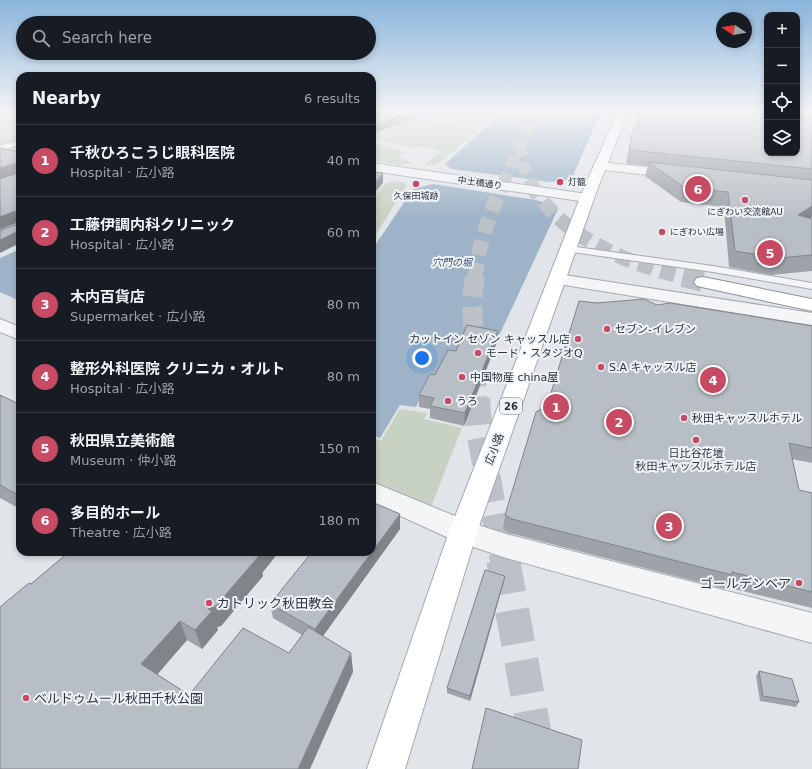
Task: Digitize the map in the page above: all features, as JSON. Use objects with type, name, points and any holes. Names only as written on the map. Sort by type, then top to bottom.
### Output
[{"type":"main road","name":"広小路","points":[[386,769],[463,532],[587,198],[608,148]]},
{"type":"main road","points":[[703,282],[812,305]]},
{"type":"street","points":[[600,166],[685,175]]},
{"type":"street","name":"中土橋通り","points":[[376,168],[587,198]]},
{"type":"street","points":[[558,279],[812,319]]},
{"type":"street","points":[[0,325],[16,332]]},
{"type":"street","points":[[376,494],[463,532],[506,546],[812,628]]},
{"type":"lane","points":[[568,249],[713,269],[812,286]]},
{"type":"green space","points":[[0,148],[16,148],[16,178],[0,182]]},
{"type":"green space","points":[[376,148],[390,148],[405,152],[398,158],[411,163],[399,165],[376,161]]},
{"type":"green space","points":[[429,148],[457,148],[435,165],[425,164],[441,152]]},
{"type":"green space","points":[[396,181],[405,183],[406,186],[376,235],[376,195],[385,184]]},
{"type":"green space","points":[[400,409],[427,413],[424,419],[462,428],[430,509],[376,485],[376,439],[381,441]]},
{"type":"water","points":[[463,148],[585,148],[571,180],[549,182],[451,169],[445,164]]},
{"type":"water","name":"穴門の堀","points":[[433,184],[536,200],[547,203],[558,209],[497,340],[453,361],[433,384],[427,384],[416,407],[400,405],[380,438],[376,436],[376,244],[413,189]]},
{"type":"water","points":[[16,251],[16,299],[0,292],[0,258]]},
{"type":"building","points":[[0,148],[16,151],[16,163],[0,168]]},
{"type":"building","points":[[629,148],[764,148],[764,156],[800,156],[800,148],[812,148],[812,169],[631,150]]},
{"type":"building","points":[[648,162],[812,180],[812,206],[798,215],[812,219],[812,255],[778,258],[735,251],[728,192],[685,188]]},
{"type":"building","points":[[376,172],[383,173],[376,181]]},
{"type":"building","points":[[16,174],[16,212],[0,217],[0,179]]},
{"type":"building","points":[[16,224],[16,232],[0,240],[0,231]]},
{"type":"building","points":[[644,299],[657,305],[670,303],[812,326],[812,448],[789,443],[799,490],[812,493],[812,592],[732,572],[732,575],[512,519],[505,515],[536,412],[547,406],[579,301],[597,303]]},
{"type":"building","points":[[467,325],[498,331],[465,413],[430,406],[434,398],[419,395],[430,374],[435,375],[448,350],[456,351]]},
{"type":"building","points":[[0,395],[16,403],[16,494],[0,485]]},
{"type":"building","points":[[376,504],[400,514],[376,547]]},
{"type":"building","points":[[64,556],[259,556],[215,607],[208,609],[212,611],[195,630],[180,621],[141,664],[189,695],[243,628],[289,653],[308,627],[351,653],[298,769],[0,769],[0,607],[29,583],[31,584]]},
{"type":"building","points":[[309,556],[369,556],[315,629],[270,604]]},
{"type":"building","points":[[485,570],[505,576],[470,696],[447,688]]},
{"type":"building","points":[[759,671],[792,679],[799,702],[763,696]]},
{"type":"building","points":[[486,708],[582,740],[578,769],[472,769]]},
{"type":"tunnel","points":[[503,184],[518,148]]},
{"type":"tunnel","points":[[520,148],[523,166],[531,184]]},
{"type":"tunnel","points":[[475,278],[485,229],[503,183]]},
{"type":"tunnel","points":[[530,183],[544,203],[578,234],[598,246],[642,265],[687,278]]},
{"type":"tunnel","points":[[475,277],[472,300],[477,400]]},
{"type":"tunnel","points":[[683,277],[687,278]]},
{"type":"tunnel","points":[[687,278],[703,282]]},
{"type":"tunnel","points":[[477,399],[480,436],[503,561]]},
{"type":"tunnel","points":[[503,560],[541,769]]},
{"type":"place","name":"灯籠","points":[[560,182]]},
{"type":"place","name":"久保田城跡","points":[[416,184]]},
{"type":"place","name":"多目的ホール","points":[[698,189]]},
{"type":"place","name":"にぎわい交流館AU","points":[[745,200]]},
{"type":"place","name":"にぎわい広場","points":[[662,232]]},
{"type":"place","name":"秋田県立美術館","points":[[770,253]]},
{"type":"place","name":"セブン-イレブン","points":[[607,329]]},
{"type":"place","name":"カットイン セゾン キャッスル店","points":[[578,339]]},
{"type":"place","name":"モード・スタジオQ","points":[[478,353]]},
{"type":"place","name":"S.A キャッスル店","points":[[601,367]]},
{"type":"place","name":"中国物産 china屋","points":[[462,377]]},
{"type":"place","name":"整形外科医院 クリニカ・オルト","points":[[713,380]]},
{"type":"place","name":"うろ","points":[[448,401]]},
{"type":"place","name":"千秋ひろこうじ眼科医院","points":[[556,407]]},
{"type":"place","name":"秋田キャッスルホテル","points":[[684,418]]},
{"type":"place","name":"工藤伊調内科クリニック","points":[[619,422]]},
{"type":"place","name":"日比谷花壇 秋田キャッスルホテル店","points":[[696,440]]},
{"type":"place","name":"木内百貨店","points":[[669,526]]},
{"type":"place","name":"ゴールデンベア","points":[[799,583]]},
{"type":"place","name":"カトリック秋田教会","points":[[209,603]]},
{"type":"place","name":"ベルドゥムール秋田千秋公園","points":[[26,698]]}]
